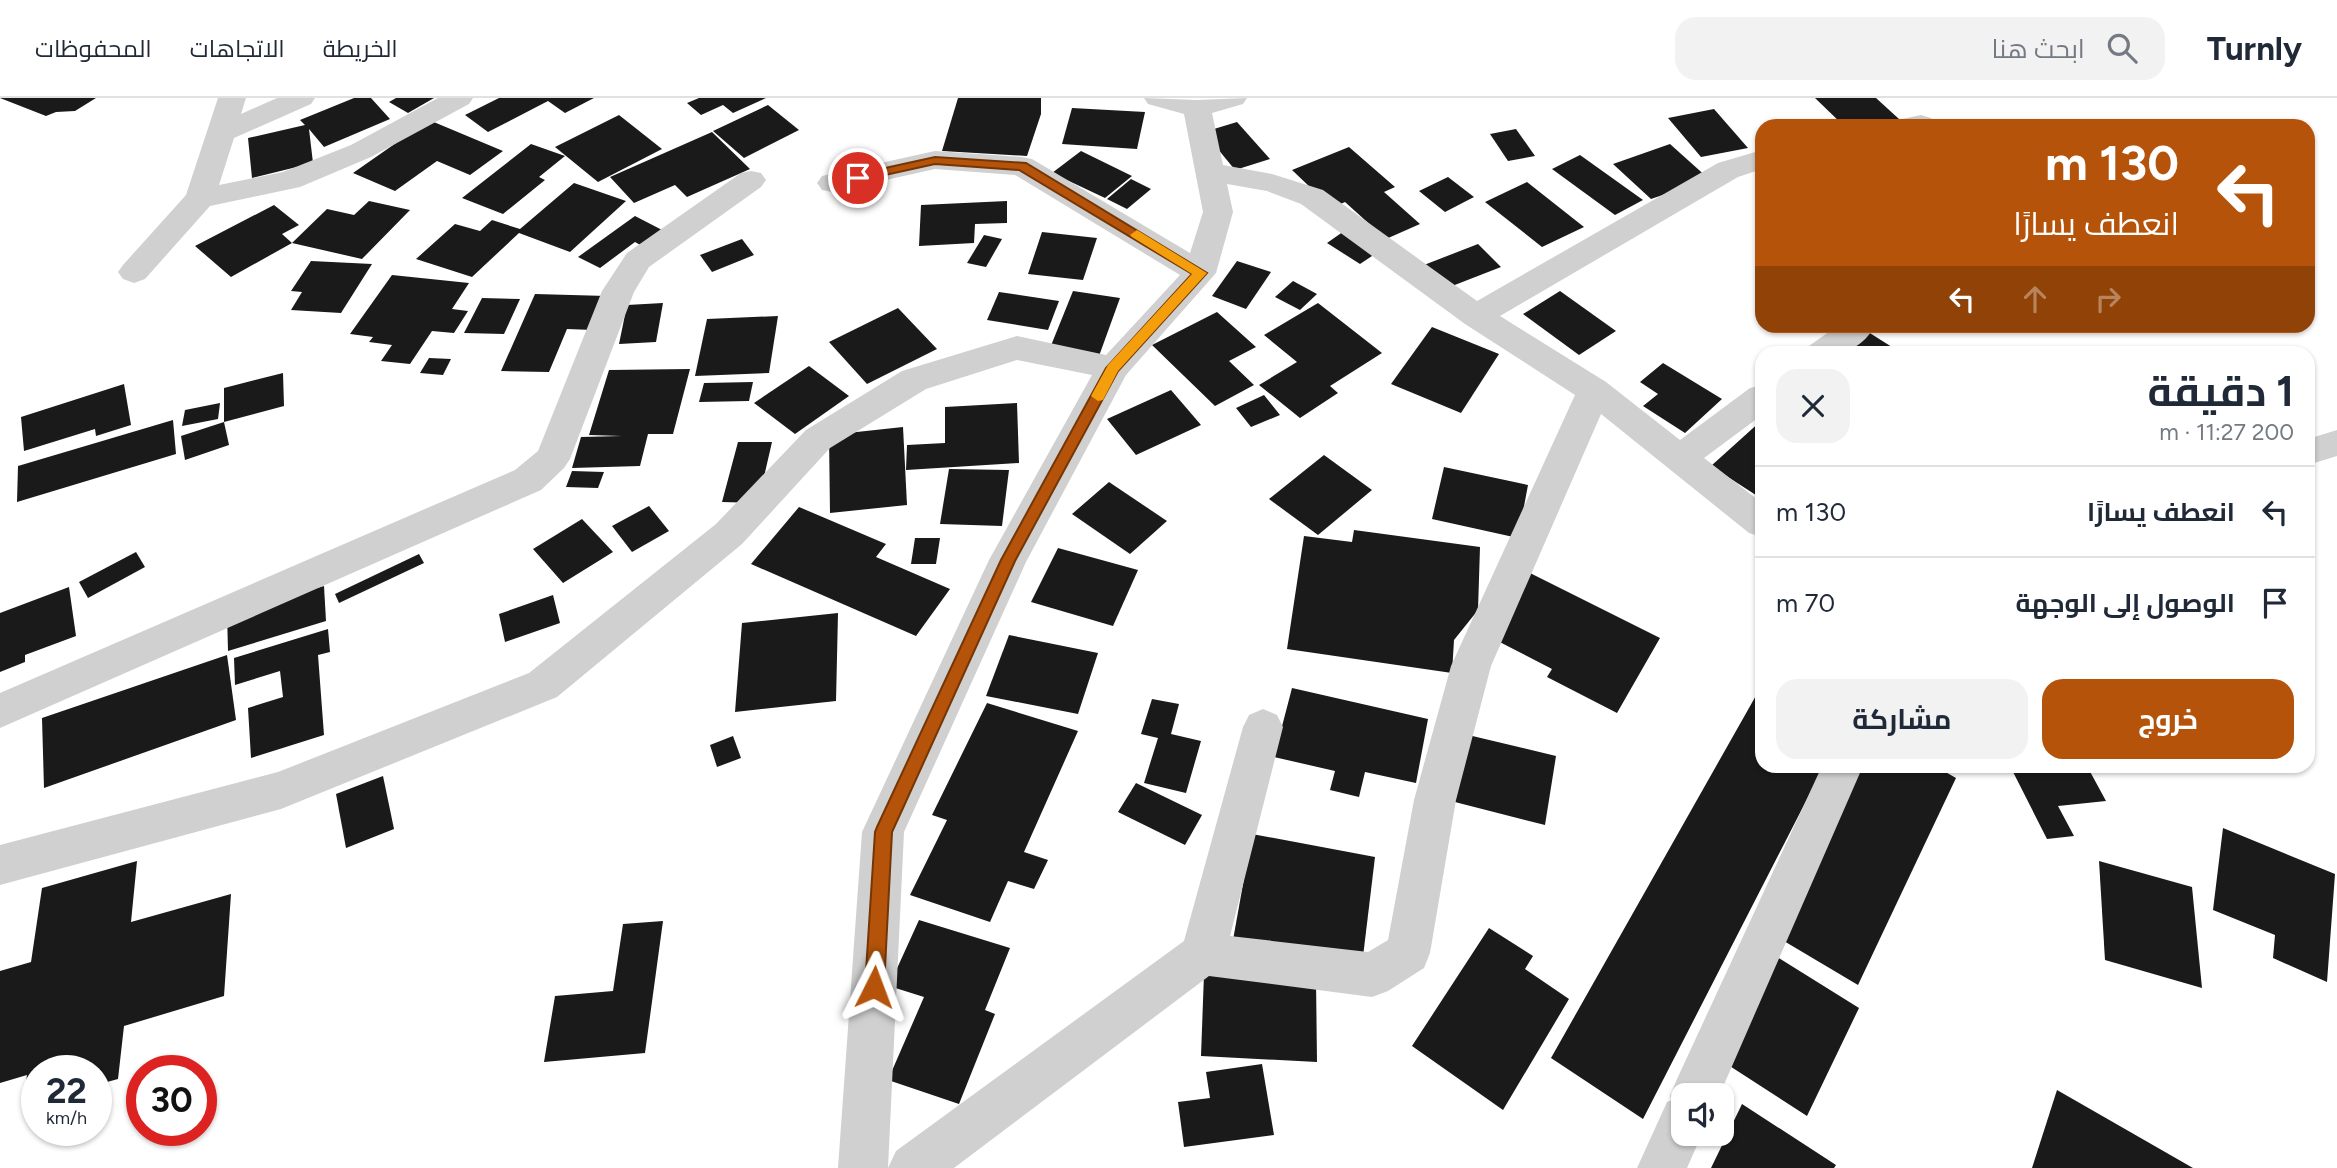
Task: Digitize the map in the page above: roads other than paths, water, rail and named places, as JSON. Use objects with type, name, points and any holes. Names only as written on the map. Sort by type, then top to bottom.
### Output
[{"type":"street","points":[[134,272],[200,198],[232,98]]},
{"type":"street","points":[[223,132],[301,98]]},
{"type":"street","points":[[200,198],[290,180],[361,151],[459,98]]},
{"type":"street","points":[[1158,98],[1197,109],[1233,98]]},
{"type":"street","points":[[863,1168],[884,832],[1008,560],[1113,368],[1200,273],[1218,212],[1197,109]]},
{"type":"street","points":[[832,183],[935,160],[1022,166],[1200,273]]},
{"type":"street","points":[[1476,316],[1728,170],[1755,161]]},
{"type":"street","points":[[1210,172],[1272,183],[1312,197],[1476,316],[1594,391],[1755,517]]},
{"type":"street","points":[[0,711],[528,480],[552,459],[618,291],[638,260],[751,180]]},
{"type":"street","points":[[1832,346],[1850,333]]},
{"type":"street","points":[[0,864],[281,790],[543,685],[729,534],[818,439],[914,380],[1017,348],[1113,368]]},
{"type":"street","points":[[1203,954],[1372,975],[1408,953],[1435,800],[1471,666],[1594,391]]},
{"type":"street","points":[[1680,458],[1755,402]]},
{"type":"street","points":[[2315,450],[2337,443]]},
{"type":"street","points":[[913,1168],[1203,954],[1263,727]]},
{"type":"street","points":[[1700,1083],[1840,773]]},
{"type":"street","points":[[1662,1168],[1672,1146]]}]
